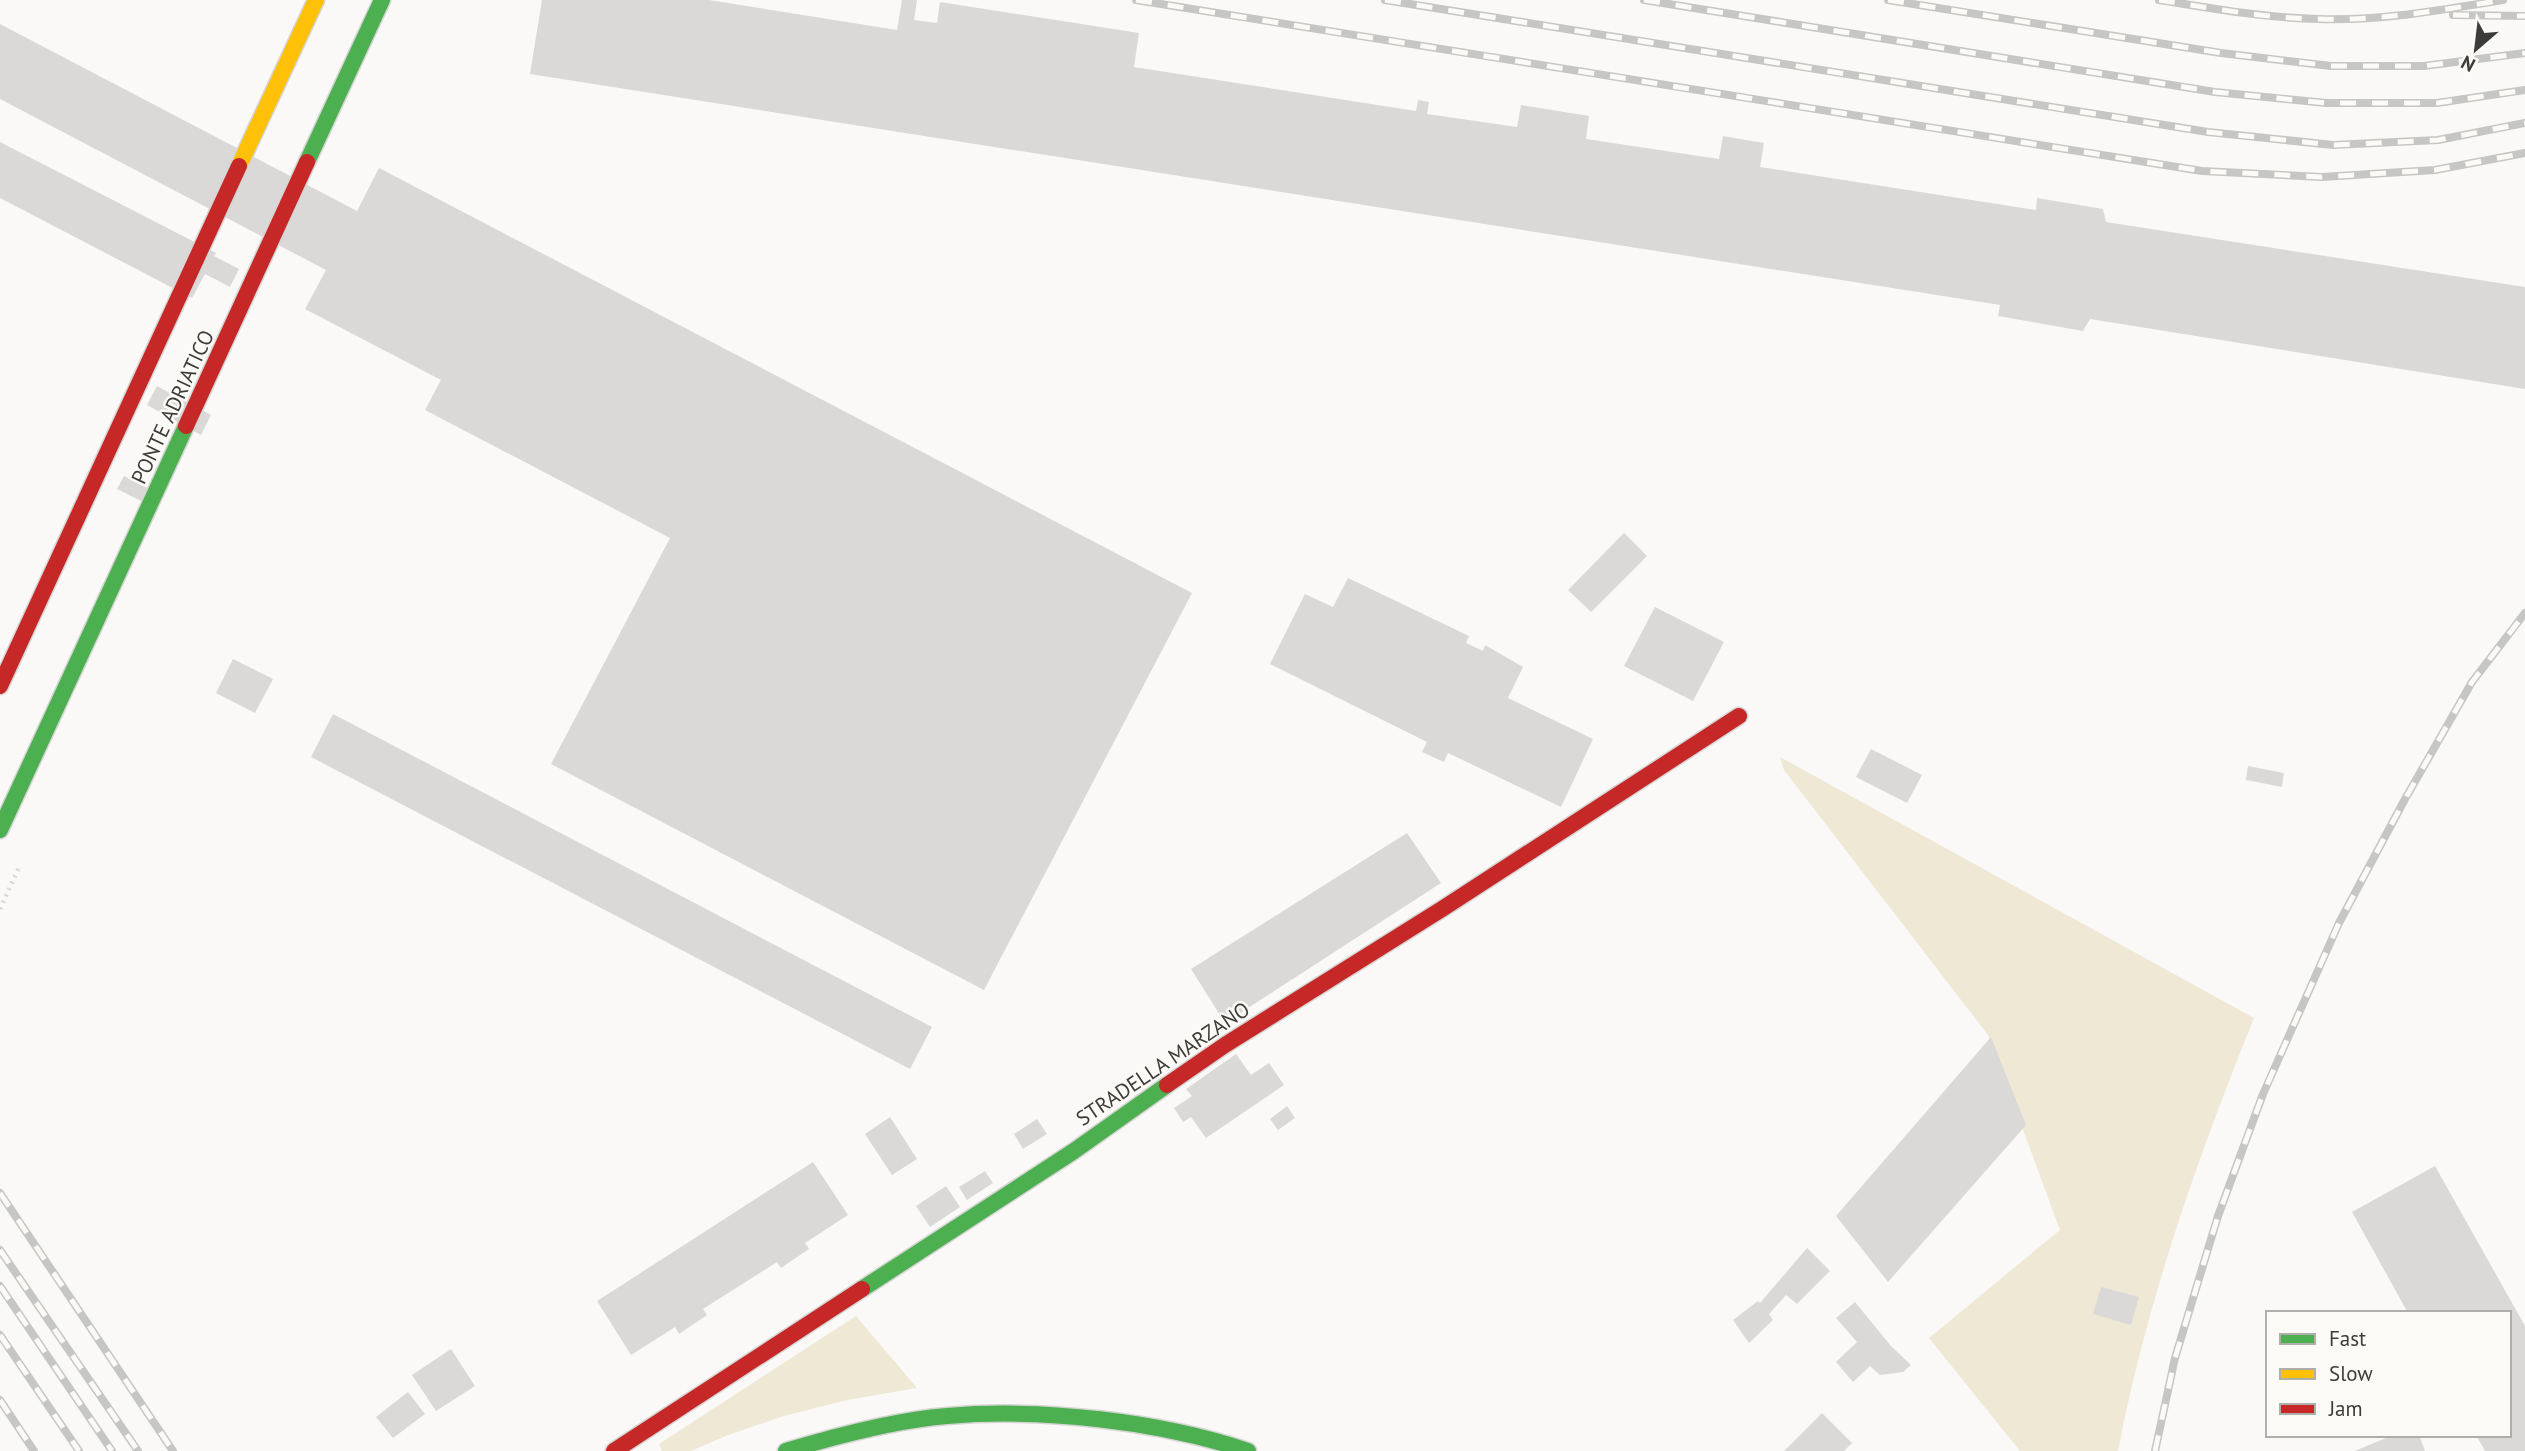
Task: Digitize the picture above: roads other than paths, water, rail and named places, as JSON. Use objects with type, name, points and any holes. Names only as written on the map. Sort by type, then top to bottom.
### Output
[{"type":"main road","name":"PONTE ADRIATICO","points":[[0,686],[316,0]]},
{"type":"main road","name":"PONTE ADRIATICO","points":[[0,830],[382,0]]},
{"type":"main road","name":"STRADELLA MARZANO","points":[[614,1451],[1074,1151],[1225,1045],[1442,909],[1739,716]]},
{"type":"main road","points":[[786,1451],[838,1435],[947,1416],[1035,1415],[1129,1423],[1212,1439],[1248,1451]]},
{"type":"railway","points":[[1136,0],[2202,171],[2322,177],[2435,170],[2525,153]]},
{"type":"railway","points":[[1385,0],[2208,132],[2333,145],[2438,140],[2525,123]]},
{"type":"railway","points":[[1644,0],[2215,92],[2326,103],[2437,103],[2525,90]]},
{"type":"railway","points":[[1888,0],[2221,53],[2331,66],[2424,66],[2525,53]]},
{"type":"railway","points":[[2159,0],[2258,15],[2341,19],[2411,14],[2503,0]]},
{"type":"railway","points":[[2453,15],[2525,16]]},
{"type":"railway","points":[[2155,1451],[2175,1358],[2218,1216],[2263,1094],[2339,923],[2405,799],[2472,682],[2525,613]]},
{"type":"railway","points":[[0,1193],[173,1451]]},
{"type":"railway","points":[[0,1250],[138,1451]]},
{"type":"railway","points":[[0,1286],[112,1451]]},
{"type":"railway","points":[[0,1335],[79,1451]]},
{"type":"railway","points":[[0,1400],[34,1451]]}]
